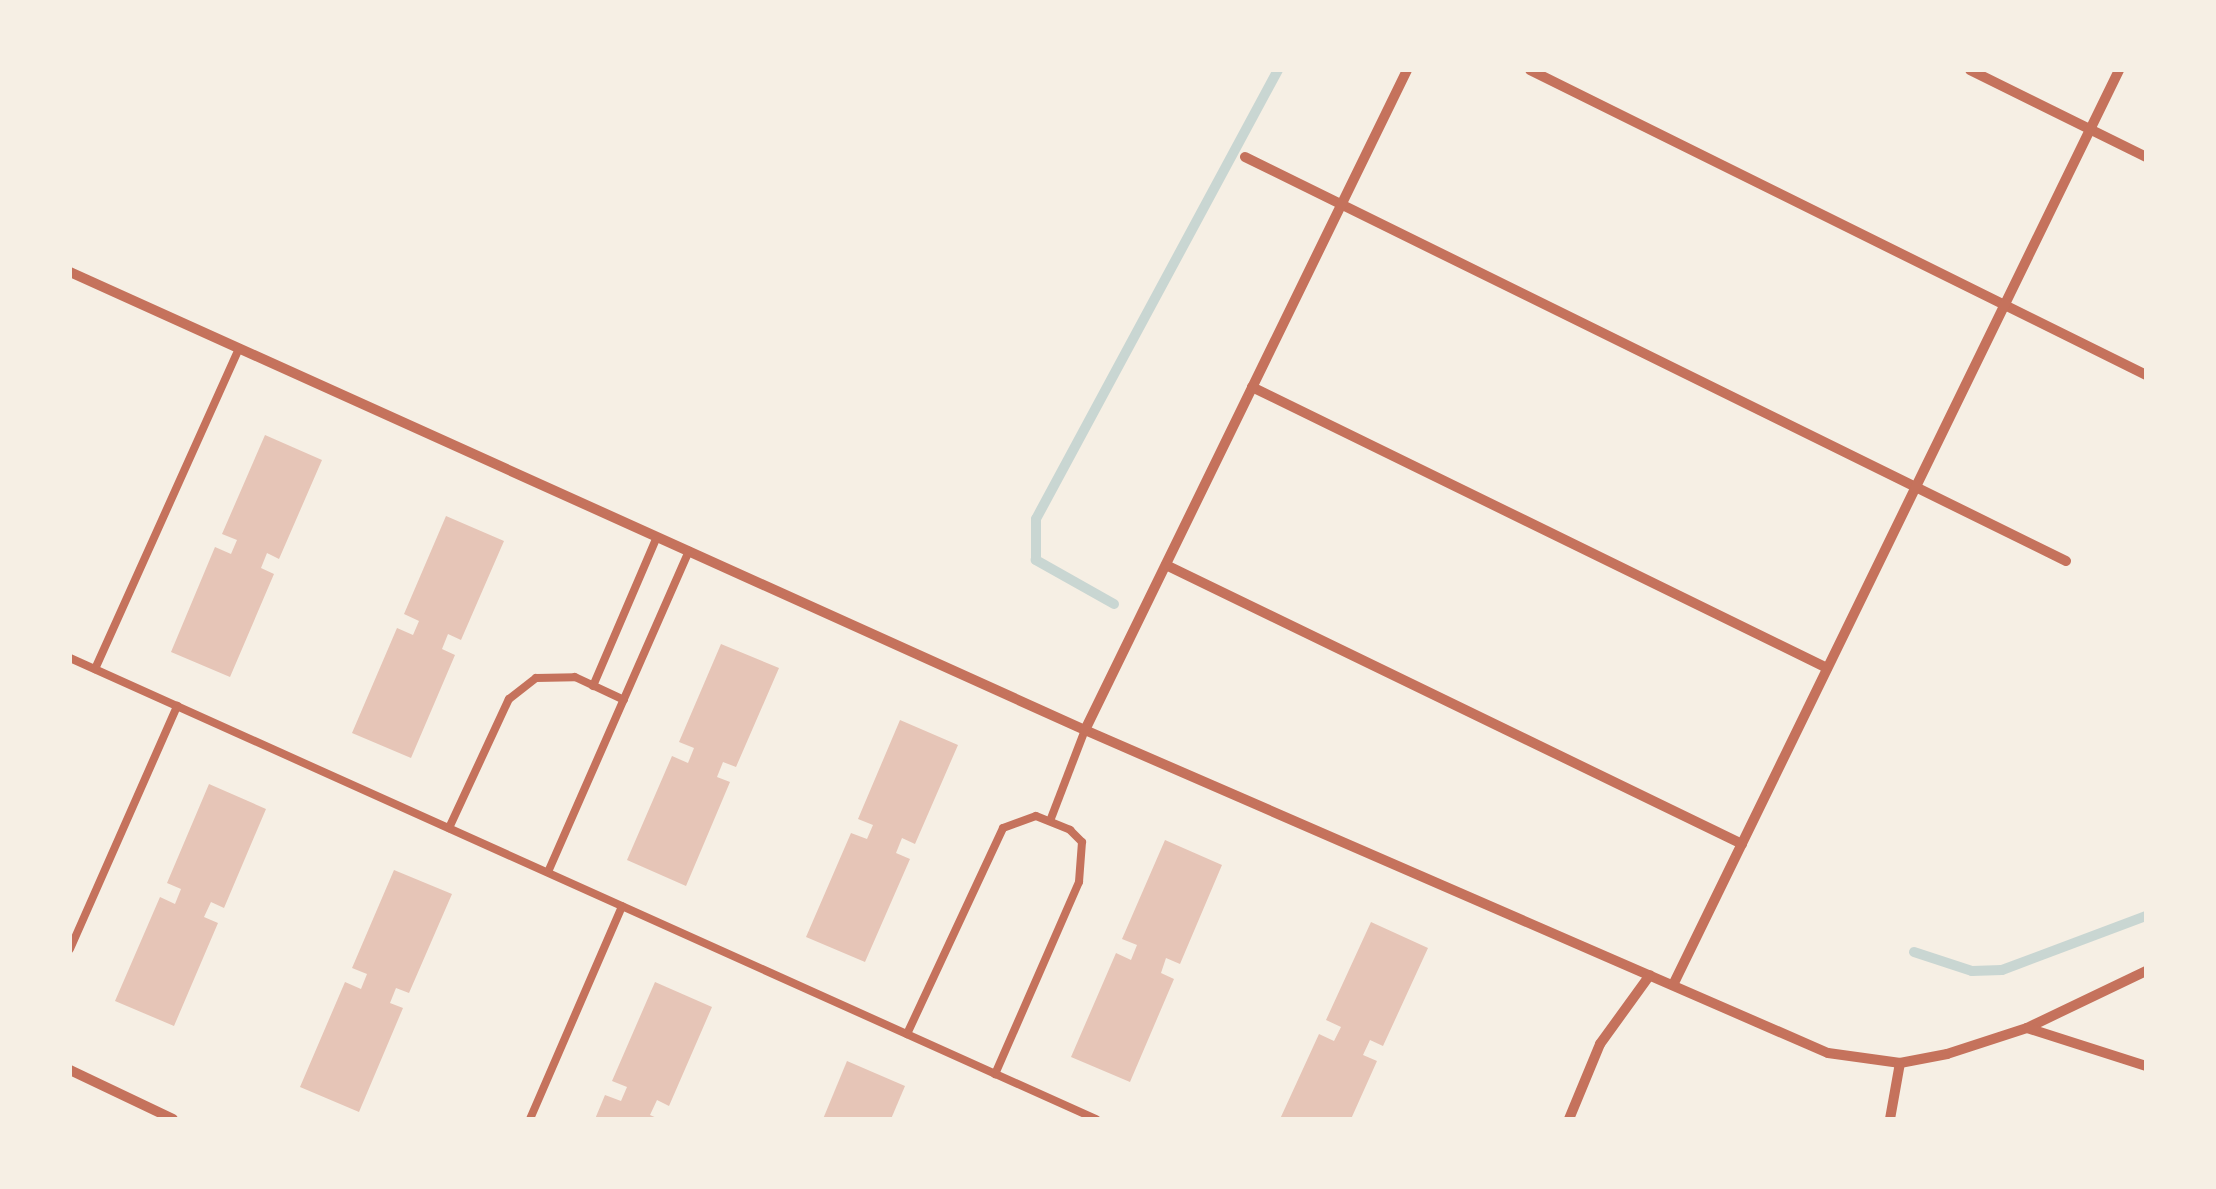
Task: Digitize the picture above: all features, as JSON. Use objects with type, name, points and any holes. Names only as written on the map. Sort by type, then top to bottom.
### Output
[{"type":"street","points":[[1085,730],[1407,70]]},
{"type":"street","points":[[1530,70],[2146,374]]},
{"type":"street","points":[[1970,70],[2146,157]]},
{"type":"street","points":[[1673,985],[2119,70]]},
{"type":"street","points":[[1245,156],[2066,561]]},
{"type":"street","points":[[70,272],[1085,730],[1828,1053],[1900,1063],[2027,1028],[2146,971]]},
{"type":"street","points":[[1252,387],[1827,668]]},
{"type":"street","points":[[1166,564],[1742,844]]},
{"type":"street","points":[[1570,1119],[1600,1044],[1650,975]]},
{"type":"street","points":[[2027,1028],[2146,1066]]},
{"type":"street","points":[[1890,1119],[1900,1063]]},
{"type":"street","points":[[70,1070],[173,1119]]},
{"type":"lane","points":[[95,669],[240,348]]},
{"type":"lane","points":[[593,686],[657,537]]},
{"type":"lane","points":[[548,872],[690,551]]},
{"type":"lane","points":[[70,658],[1096,1119]]},
{"type":"lane","points":[[449,828],[509,699],[536,678],[575,677],[624,700]]},
{"type":"lane","points":[[70,949],[178,706]]},
{"type":"lane","points":[[1050,821],[1085,730]]},
{"type":"lane","points":[[906,1034],[1003,828],[1018,818],[1050,821],[1082,842],[1084,860],[995,1074]]},
{"type":"lane","points":[[530,1119],[622,906]]},
{"type":"lane","points":[[1063,1119],[1068,1107]]},
{"type":"building","points":[[265,435],[322,460],[279,559],[267,553],[261,568],[274,574],[230,677],[171,652],[215,547],[231,554],[237,540],[222,534]]},
{"type":"building","points":[[446,516],[504,541],[461,640],[448,634],[442,649],[455,655],[411,758],[352,733],[397,628],[413,635],[419,621],[404,614]]},
{"type":"building","points":[[721,644],[779,668],[736,767],[723,762],[717,777],[730,782],[686,886],[627,860],[672,756],[688,763],[694,748],[679,742]]},
{"type":"building","points":[[900,720],[958,745],[915,844],[902,838],[896,853],[910,859],[865,962],[806,937],[851,833],[867,839],[873,825],[858,819]]},
{"type":"building","points":[[209,784],[266,809],[224,908],[211,902],[204,917],[218,923],[174,1026],[115,1001],[160,897],[175,904],[181,889],[167,883]]},
{"type":"building","points":[[1165,840],[1222,865],[1180,964],[1166,958],[1161,973],[1174,979],[1130,1082],[1071,1057],[1116,953],[1131,960],[1137,945],[1122,939]]},
{"type":"building","points":[[394,870],[452,894],[409,993],[396,988],[390,1003],[403,1008],[359,1112],[300,1087],[345,982],[361,989],[367,974],[352,968]]},
{"type":"building","points":[[1371,922],[1428,948],[1383,1046],[1370,1040],[1363,1055],[1377,1061],[1351,1119],[1280,1119],[1319,1034],[1334,1041],[1341,1027],[1326,1020]]},
{"type":"building","points":[[655,982],[712,1007],[669,1106],[657,1100],[650,1115],[659,1119],[595,1119],[605,1095],[621,1101],[627,1087],[612,1081]]},
{"type":"building","points":[[847,1061],[905,1086],[891,1119],[823,1119]]},
{"type":"waterway","points":[[1114,604],[1036,560],[1036,519],[1278,70]]},
{"type":"waterway","points":[[1914,952],[1972,971],[2002,970],[2146,916]]}]
